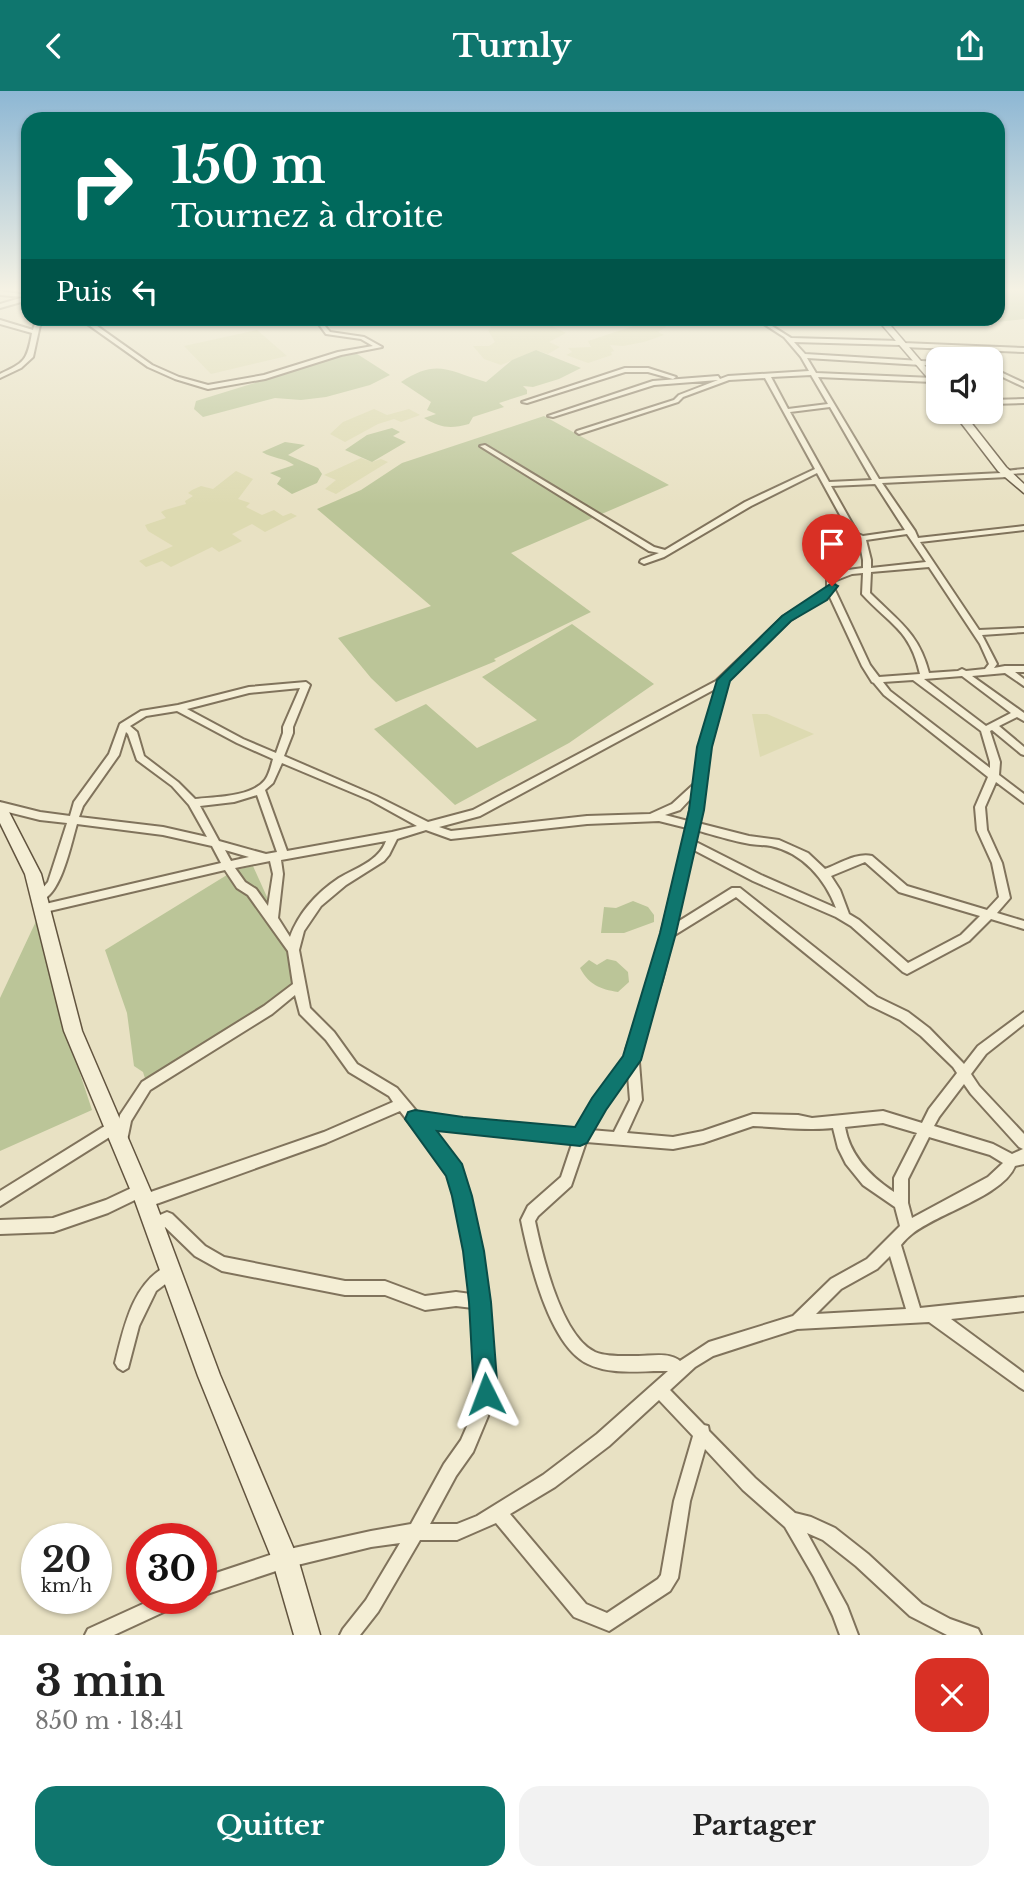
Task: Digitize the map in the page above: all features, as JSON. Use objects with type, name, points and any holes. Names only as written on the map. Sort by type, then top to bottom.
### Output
[{"type":"street","points":[[0,376],[25,361]]},
{"type":"street","points":[[142,361],[177,378],[208,387],[293,370],[308,361]]},
{"type":"street","points":[[806,361],[877,482],[977,633],[993,664],[989,670]]},
{"type":"street","points":[[900,361],[926,363]]},
{"type":"street","points":[[918,362],[926,372]]},
{"type":"street","points":[[524,402],[625,370],[648,370],[680,379]]},
{"type":"street","points":[[551,416],[653,383],[680,379],[814,374],[926,383]]},
{"type":"street","points":[[1003,375],[1024,385]]},
{"type":"street","points":[[767,376],[855,535],[862,538],[911,531]]},
{"type":"street","points":[[579,432],[676,401],[681,396],[727,378]]},
{"type":"street","points":[[1003,402],[1024,401]]},
{"type":"street","points":[[786,411],[833,405]]},
{"type":"street","points":[[967,424],[1007,474],[1024,490]]},
{"type":"street","points":[[483,446],[652,549],[666,552]]},
{"type":"street","points":[[643,562],[666,552],[748,504],[819,470]]},
{"type":"street","points":[[827,484],[1024,471]]},
{"type":"street","points":[[917,540],[1024,528]]},
{"type":"street","points":[[862,538],[867,560],[866,594],[906,629],[921,654],[920,675]]},
{"type":"street","points":[[931,564],[866,570],[830,580],[831,590],[849,634],[875,680],[887,693],[1024,799]]},
{"type":"street","points":[[40,904],[228,865],[391,836],[476,813],[724,680],[786,619],[831,590]]},
{"type":"street","points":[[977,633],[1024,630]]},
{"type":"street","points":[[1005,669],[1024,683]]},
{"type":"street","points":[[875,680],[1024,669]]},
{"type":"street","points":[[962,672],[1021,716]]},
{"type":"street","points":[[920,675],[1024,751]]},
{"type":"street","points":[[680,1372],[671,1363],[633,1365],[592,1358],[576,1349],[561,1324],[528,1220],[533,1211],[566,1181],[580,1136],[631,1060],[668,933],[693,824],[697,786],[708,731],[724,680]]},
{"type":"street","points":[[40,904],[59,870],[73,820],[88,789],[114,755],[123,726],[144,713],[178,708],[249,690],[306,685],[288,727],[270,781],[260,790],[193,803]]},
{"type":"street","points":[[178,708],[240,741],[373,798],[428,827],[458,836],[570,822],[648,817],[693,824],[749,840],[775,843],[804,856],[824,874],[835,890],[845,917]]},
{"type":"street","points":[[989,728],[1021,716]]},
{"type":"street","points":[[123,726],[132,732],[140,758],[147,766],[175,784],[193,803],[228,865],[272,919],[293,950]]},
{"type":"street","points":[[689,843],[757,878],[845,917],[907,969],[965,938],[986,914],[1005,898],[997,863],[982,830],[980,807],[994,775],[995,762],[989,728]]},
{"type":"street","points":[[648,817],[676,807],[697,786]]},
{"type":"street","points":[[260,790],[278,874],[272,919]]},
{"type":"street","points":[[0,807],[40,816],[163,831],[275,857]]},
{"type":"street","points":[[0,807],[33,874],[73,1031],[143,1196],[209,1375],[285,1559],[307,1635]]},
{"type":"street","points":[[349,1635],[372,1606],[450,1469],[467,1446],[486,1394],[474,1251],[455,1171],[403,1104],[381,1083],[362,1074],[345,1060],[330,1036],[304,1010],[299,986],[293,950],[295,935],[302,922],[338,884],[376,863],[388,848],[391,836]]},
{"type":"street","points":[[824,874],[864,858],[869,859],[900,887],[1024,925]]},
{"type":"street","points":[[668,933],[757,878]]},
{"type":"street","points":[[736,891],[873,1001],[904,1016],[925,1032],[964,1072],[975,1090],[1024,1143]]},
{"type":"street","points":[[0,1199],[117,1136],[125,1118],[146,1086],[268,1010],[299,986]]},
{"type":"street","points":[[908,1228],[901,1203],[901,1178],[934,1113],[982,1050],[1024,1017]]},
{"type":"street","points":[[618,1138],[636,1100],[631,1060]]},
{"type":"street","points":[[0,1227],[52,1225],[326,1137],[403,1104]]},
{"type":"street","points":[[415,1119],[463,1126],[673,1143],[703,1137],[753,1120],[799,1121],[812,1124],[883,1117],[1017,1157],[993,1182],[908,1228],[872,1264],[836,1284],[797,1322]]},
{"type":"street","points":[[838,1121],[842,1146],[858,1169],[876,1188],[901,1203]]},
{"type":"street","points":[[153,1225],[167,1219],[200,1251],[222,1264],[345,1287],[385,1288],[425,1303],[456,1299],[480,1302]]},
{"type":"street","points":[[893,1243],[923,1315],[1024,1382]]},
{"type":"street","points":[[123,1363],[132,1324],[150,1286],[171,1271]]},
{"type":"street","points":[[217,1582],[285,1559],[371,1539],[416,1532],[457,1532],[498,1512],[549,1481],[603,1440],[709,1350],[797,1322],[923,1315],[1024,1304]]},
{"type":"street","points":[[660,1390],[749,1484],[791,1521],[820,1571],[849,1635]]},
{"type":"street","points":[[498,1512],[580,1611],[609,1622],[664,1585],[669,1577],[682,1501],[702,1432]]},
{"type":"street","points":[[791,1521],[811,1525],[829,1534],[927,1617],[972,1635]]},
{"type":"street","points":[[94,1635],[140,1614]]},
{"type":"shaded area","points":[[199,361],[266,361],[211,374]]},
{"type":"shaded area","points":[[490,361],[510,361],[501,365]]},
{"type":"shaded area","points":[[374,409],[387,415],[409,409],[420,415],[401,422],[394,419],[378,424],[345,442],[330,434],[343,422]]},
{"type":"shaded area","points":[[361,458],[372,462],[381,459],[388,462],[336,494],[325,489],[336,480],[324,475]]},
{"type":"shaded area","points":[[236,471],[253,479],[238,499],[250,503],[246,507],[262,515],[274,510],[283,516],[291,513],[297,516],[265,532],[252,524],[232,534],[242,541],[219,552],[212,547],[171,567],[162,561],[146,567],[139,561],[173,546],[148,531],[145,525],[166,518],[161,512],[186,504],[185,501],[193,496],[188,493],[192,490],[201,486],[213,489]]},
{"type":"shaded area","points":[[752,714],[767,714],[814,734],[760,757]]},
{"type":"green space","points":[[325,361],[368,361],[390,375],[370,385],[326,397],[301,400],[275,398],[203,417],[194,409],[196,401]]},
{"type":"green space","points":[[511,361],[564,361],[581,368],[559,379],[533,387],[523,386],[527,394],[499,403],[504,407],[473,417],[469,424],[451,427],[424,418],[436,414],[427,410],[431,402],[401,382],[424,370],[443,369],[486,382]]},
{"type":"green space","points":[[544,416],[669,485],[511,553],[591,612],[494,659],[496,661],[396,702],[371,678],[338,638],[431,606],[317,509],[361,490],[402,463]]},
{"type":"green space","points":[[392,428],[400,432],[393,436],[406,442],[372,462],[345,450],[367,435]]},
{"type":"green space","points":[[285,442],[305,445],[288,455],[318,468],[322,474],[317,483],[292,494],[277,484],[281,478],[270,473],[294,465],[262,452]]},
{"type":"green space","points":[[572,624],[654,684],[569,743],[455,805],[374,729],[426,704],[477,748],[537,720],[482,677]]},
{"type":"green space","points":[[253,866],[291,950],[298,990],[148,1088],[143,1072],[134,1066],[127,1013],[105,950],[235,870]]},
{"type":"green space","points":[[633,901],[648,907],[654,915],[654,922],[624,933],[601,933],[604,907],[616,908]]},
{"type":"green space","points":[[38,917],[65,1028],[92,1110],[0,1151],[0,998]]},
{"type":"green space","points":[[607,959],[616,961],[628,972],[629,982],[618,992],[596,985],[587,979],[580,968],[589,960],[597,965]]},
{"type":"route","points":[[486,1394],[482,1318],[474,1251],[462,1196],[455,1171],[415,1119],[580,1136],[631,1060],[668,933],[696,810],[704,747],[724,680],[786,619],[823,597],[832,586]]}]
